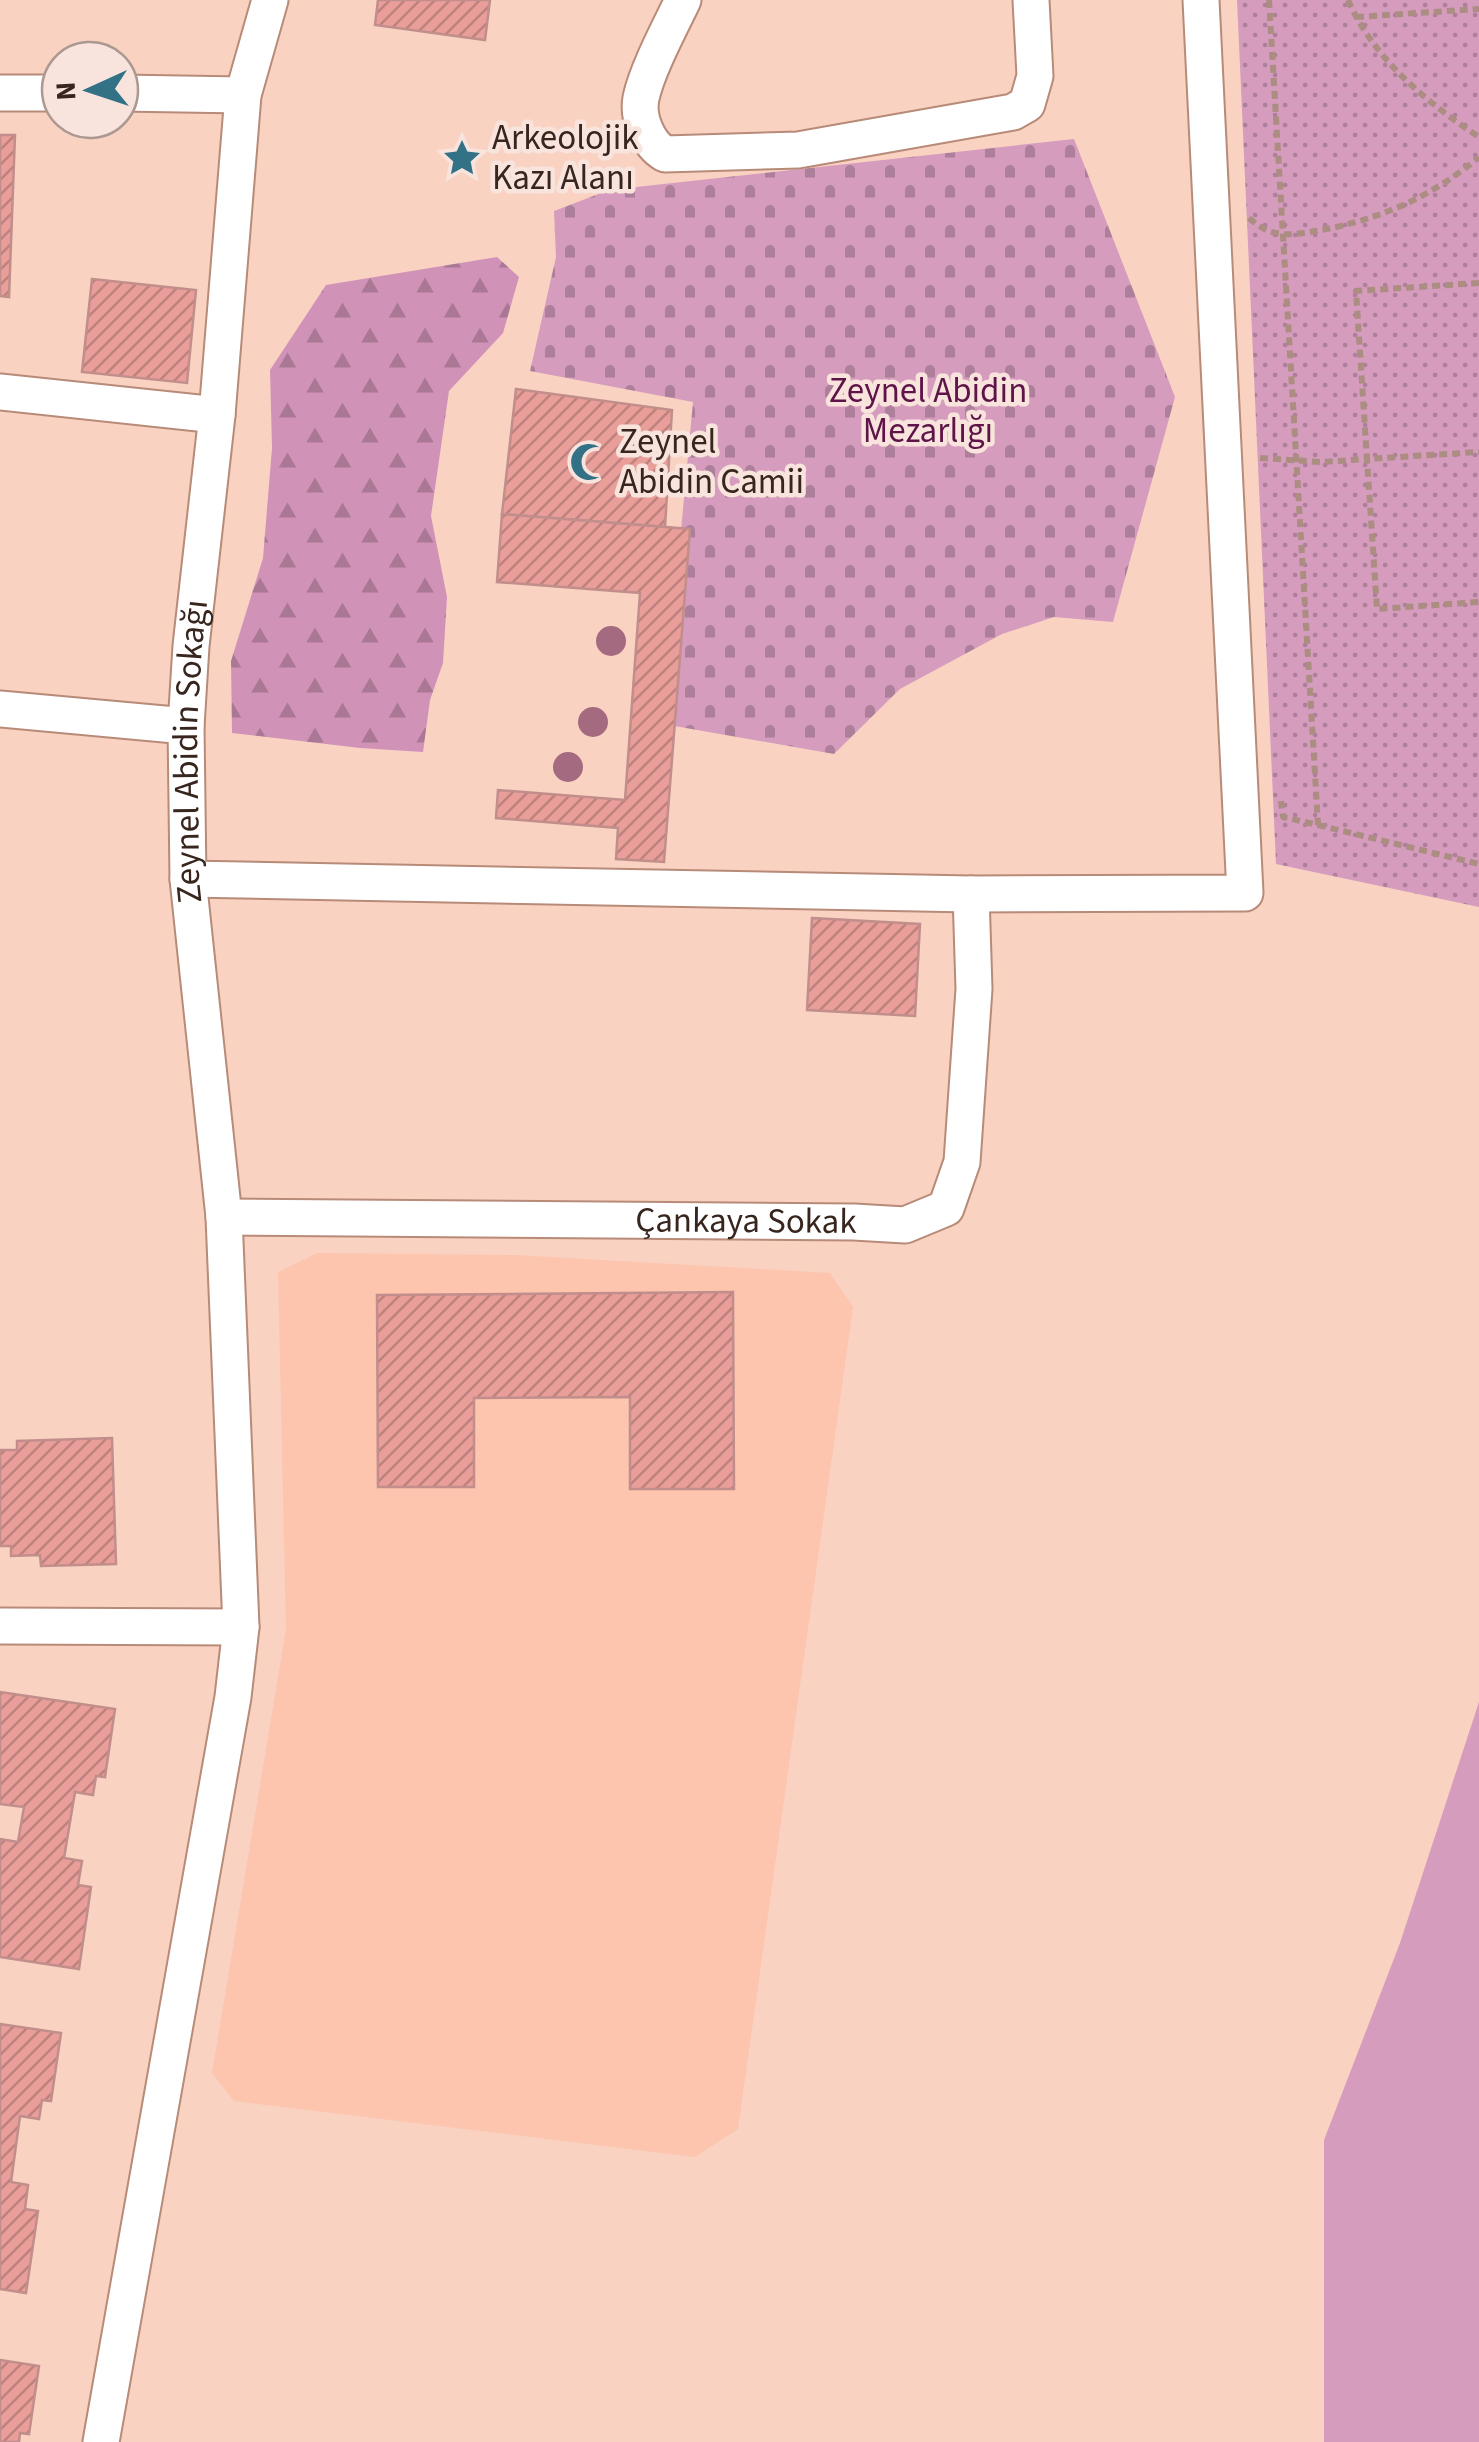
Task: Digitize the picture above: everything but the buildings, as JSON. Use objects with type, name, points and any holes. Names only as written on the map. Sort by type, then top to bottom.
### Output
[{"type":"street","name":"Zeynel Abidin Sokağı","points":[[101,2442],[234,1698],[242,1627],[224,1218],[188,879],[186,726],[243,95],[270,0]]},
{"type":"street","points":[[682,0],[640,101],[647,135],[654,147],[665,154],[798,150],[1014,112],[1027,104],[1035,76],[1031,0]]},
{"type":"street","points":[[188,879],[971,894],[1245,892],[1201,0]]},
{"type":"street","points":[[0,93],[40,92]]},
{"type":"street","points":[[140,93],[243,95]]},
{"type":"street","points":[[0,392],[217,414]]},
{"type":"street","points":[[0,709],[186,726]]},
{"type":"street","name":"Çankaya Sokak","points":[[224,1218],[905,1225],[946,1208],[962,1162],[974,989],[971,894]]},
{"type":"street","points":[[0,1626],[242,1627]]},
{"type":"path","points":[[1269,0],[1318,825]]},
{"type":"path","points":[[1348,0],[1374,47],[1394,68],[1424,97],[1479,137]]},
{"type":"path","points":[[1356,16],[1479,9]]},
{"type":"path","points":[[1243,232],[1243,214],[1267,230],[1284,234],[1344,226],[1398,208],[1448,181],[1479,157]]},
{"type":"path","points":[[1479,283],[1356,291],[1377,609],[1479,602]]},
{"type":"path","points":[[1248,457],[1321,462],[1479,452]]},
{"type":"path","points":[[1281,799],[1283,817],[1479,864]]},
{"type":"shaded area","points":[[318,1253],[515,1255],[830,1273],[853,1307],[738,2129],[695,2157],[234,2101],[212,2073],[286,1629],[278,1272]]},
{"type":"green space","points":[[1237,0],[1479,0],[1479,907],[1276,864]]},
{"type":"green space","name":"Zeynel Abidin Mezarlığı","points":[[1074,139],[1175,397],[1113,622],[1054,617],[1002,634],[900,689],[834,754],[663,724],[693,402],[530,371],[556,257],[554,211],[609,190]]},
{"type":"green space","points":[[497,257],[519,277],[503,333],[449,391],[431,516],[447,597],[443,663],[430,700],[423,752],[232,733],[231,661],[263,558],[272,448],[270,370],[326,285]]},
{"type":"green space","points":[[1479,1702],[1479,2442],[1324,2442],[1324,2140],[1400,1943]]},
{"type":"place","name":"Arkeolojik Kazı Alanı","points":[[462,158]]},
{"type":"place","name":"Zeynel Abidin Camii","points":[[589,462]]}]
